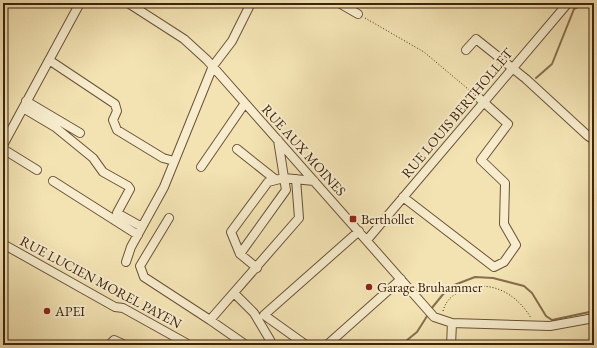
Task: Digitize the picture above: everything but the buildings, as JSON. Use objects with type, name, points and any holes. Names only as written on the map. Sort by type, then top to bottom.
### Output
[{"type":"street","points":[[3,144],[80,3]]},
{"type":"street","name":"RUE AUX MOINES","points":[[128,3],[184,39],[212,66],[427,309],[437,318]]},
{"type":"street","points":[[126,262],[142,227],[164,187],[212,66],[232,41],[250,3]]},
{"type":"street","points":[[339,3],[358,14]]},
{"type":"street","name":"RUE LOUIS BERTHOLLET","points":[[367,240],[481,100],[568,3]]},
{"type":"street","points":[[466,50],[476,39],[526,79],[594,140]]},
{"type":"street","points":[[49,60],[115,104],[118,111],[113,120],[117,130],[163,158],[174,161]]},
{"type":"street","points":[[403,197],[494,267],[504,262],[516,245],[504,224],[505,183],[481,160],[508,124],[481,100]]},
{"type":"street","points":[[201,167],[245,103]]},
{"type":"street","points":[[24,104],[80,133]]},
{"type":"street","points":[[24,104],[55,126],[93,158],[103,172],[128,186],[130,189],[117,212],[142,227]]},
{"type":"street","points":[[240,254],[286,190],[280,179],[278,140]]},
{"type":"street","points":[[3,149],[37,170]]},
{"type":"street","points":[[237,149],[280,179]]},
{"type":"street","points":[[256,268],[240,254],[231,232],[268,182],[280,179],[314,180]]},
{"type":"street","points":[[210,320],[299,218],[296,179]]},
{"type":"street","points":[[53,181],[138,235]]},
{"type":"street","points":[[169,218],[140,266],[144,277],[246,345]]},
{"type":"street","points":[[306,345],[264,315],[359,231]]},
{"type":"street","name":"RUE LUCIEN MOREL PAYEN","points":[[3,244],[115,307],[123,308],[186,343]]},
{"type":"street","points":[[326,345],[401,279]]},
{"type":"street","points":[[234,293],[254,313],[270,340],[267,345]]},
{"type":"street","points":[[437,318],[452,323],[536,326],[550,326],[594,318]]},
{"type":"street","points":[[451,345],[452,323]]},
{"type":"street","points":[[109,345],[114,340],[125,345]]},
{"type":"path","points":[[358,14],[424,52],[481,100]]},
{"type":"path","points":[[437,318],[444,306],[455,293],[471,287],[482,285],[495,288],[511,295],[527,310],[536,326]]},
{"type":"waterway","points":[[536,78],[552,64],[574,9],[585,3]]},
{"type":"waterway","points":[[431,309],[449,287],[475,277],[493,278],[524,286],[532,293],[546,316],[552,320],[594,311]]},
{"type":"waterway","points":[[401,345],[417,332],[429,313]]},
{"type":"place","name":"Berthollet","points":[[353,219]]},
{"type":"place","name":"Garage Bruhammer","points":[[369,287]]},
{"type":"place","name":"APEI","points":[[47,311]]}]
